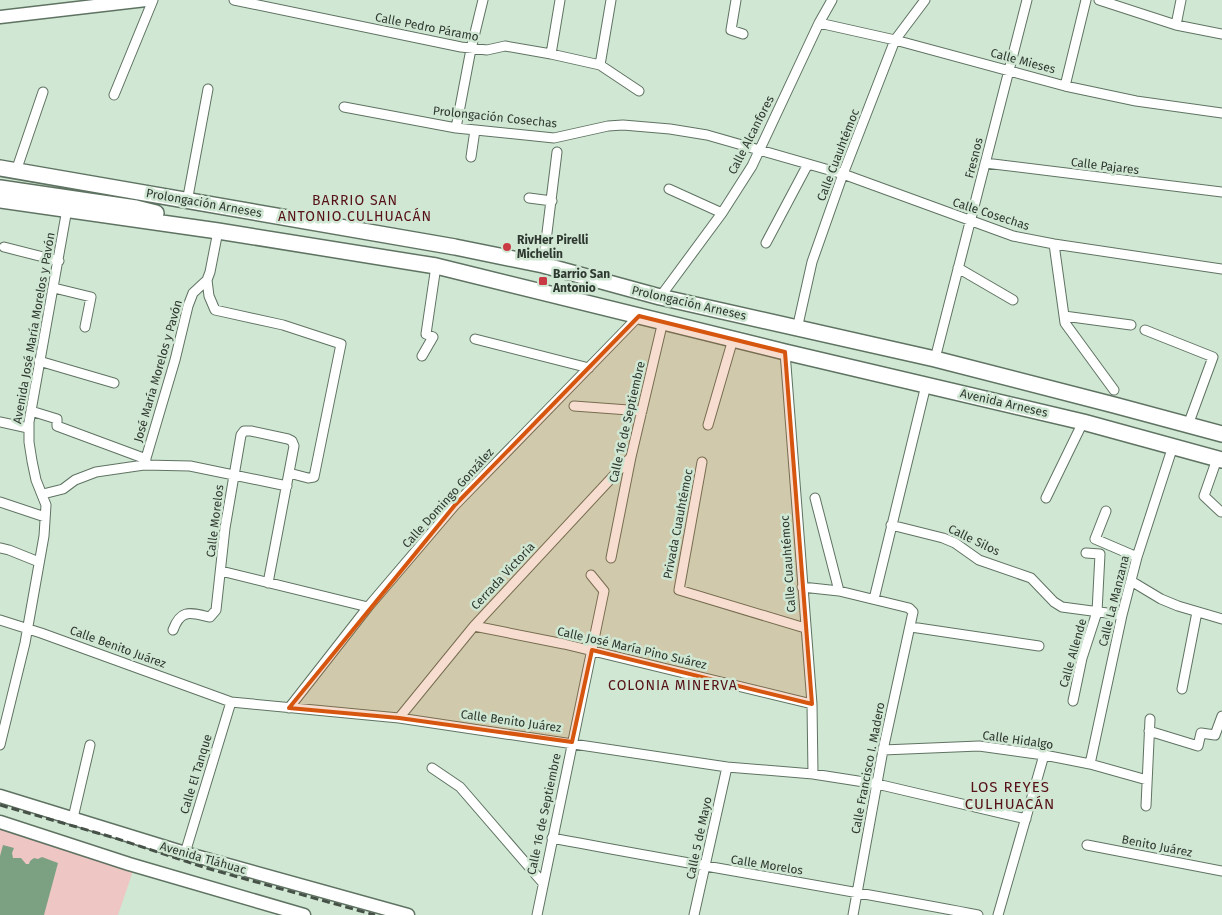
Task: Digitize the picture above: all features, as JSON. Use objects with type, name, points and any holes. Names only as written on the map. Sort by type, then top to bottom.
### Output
[{"type":"main road","points":[[0,17],[146,0]]},
{"type":"main road","name":"Prolongación Arneses","points":[[0,168],[147,193],[187,202],[417,240],[543,265],[660,297],[798,329],[936,355]]},
{"type":"main road","points":[[0,188],[136,208],[170,217],[198,228]]},
{"type":"main road","name":"Prolongación Arneses","points":[[0,200],[218,231],[436,266],[785,352]]},
{"type":"main road","name":"Avenida Arneses","points":[[785,352],[1083,422],[1219,459]]},
{"type":"main road","name":"Avenida Arneses","points":[[936,355],[1222,434]]},
{"type":"main road","name":"Avenida Tláhuac","points":[[0,796],[185,853],[408,915]]},
{"type":"main road","name":"Avenida Tláhuac","points":[[0,822],[129,864],[304,915]]},
{"type":"street","points":[[114,95],[153,0]]},
{"type":"street","name":"Calle Pedro Páramo","points":[[234,0],[471,48],[487,50],[505,46],[600,65],[639,91]]},
{"type":"street","points":[[456,128],[471,48],[483,0]]},
{"type":"street","points":[[551,54],[560,0]]},
{"type":"street","points":[[600,65],[611,0]]},
{"type":"street","points":[[736,0],[731,30],[743,34]]},
{"type":"street","name":"Calle Alcanfores","points":[[660,297],[722,212],[752,166],[832,0]]},
{"type":"street","name":"Calle Cuauhtémoc","points":[[798,329],[812,262],[843,174],[895,40],[926,0]]},
{"type":"street","name":"Fresnos","points":[[936,355],[1027,0]]},
{"type":"street","points":[[1065,86],[1086,0]]},
{"type":"street","points":[[1099,0],[1176,25],[1222,34]]},
{"type":"street","points":[[1176,25],[1181,0]]},
{"type":"street","name":"Calle Mieses","points":[[820,22],[895,40],[1065,86],[1136,101],[1222,113]]},
{"type":"street","points":[[187,202],[208,89]]},
{"type":"street","points":[[16,171],[43,92]]},
{"type":"street","name":"Prolongación Cosechas","points":[[344,107],[456,128],[554,138],[608,126],[623,125],[670,129],[707,135],[760,151]]},
{"type":"street","points":[[471,157],[475,130]]},
{"type":"street","name":"Calle Cosechas","points":[[760,151],[843,174],[1013,236],[1222,270]]},
{"type":"street","points":[[543,265],[557,152]]},
{"type":"street","points":[[766,243],[808,164]]},
{"type":"street","name":"Calle Pajares","points":[[985,164],[1222,192]]},
{"type":"street","points":[[669,189],[722,212]]},
{"type":"street","points":[[529,198],[552,200]]},
{"type":"street","name":"Avenida José María Morelos y Pavón","points":[[0,745],[28,629],[44,536],[46,505],[36,480],[28,428],[68,209]]},
{"type":"street","name":"José María Morelos y Pavón","points":[[145,462],[188,306],[193,293],[207,280],[218,231]]},
{"type":"street","points":[[1054,244],[1065,323],[1114,390]]},
{"type":"street","points":[[4,247],[59,261]]},
{"type":"street","points":[[422,356],[433,336],[426,334],[436,266]]},
{"type":"street","points":[[958,268],[1013,300]]},
{"type":"street","points":[[207,280],[209,296],[215,310],[283,325],[341,344],[314,477],[308,478],[289,474],[268,583]]},
{"type":"street","points":[[54,288],[91,297],[85,327]]},
{"type":"street","name":"Calle Domingo González","points":[[289,708],[368,607],[455,505],[639,316]]},
{"type":"street","points":[[1064,316],[1132,325]]},
{"type":"street","name":"Calle 16 de Septiembre","points":[[611,558],[631,457],[663,322]]},
{"type":"street","points":[[1145,330],[1213,357],[1188,425]]},
{"type":"street","points":[[475,339],[588,368]]},
{"type":"street","points":[[708,425],[733,339]]},
{"type":"street","name":"Calle Cuauhtémoc","points":[[785,352],[812,704],[813,774]]},
{"type":"street","points":[[39,361],[114,382]]},
{"type":"street","points":[[874,599],[926,385]]},
{"type":"street","points":[[574,406],[642,411]]},
{"type":"street","name":"Calle Morelos","points":[[30,411],[57,419],[57,426],[145,462]]},
{"type":"street","points":[[0,422],[28,428]]},
{"type":"street","points":[[1046,498],[1083,422]]},
{"type":"street","name":"Calle Morelos","points":[[173,630],[176,622],[188,612],[210,617],[216,610],[225,528],[241,435],[244,430],[292,441],[294,446],[289,474]]},
{"type":"street","name":"Calle La Manzana","points":[[1090,764],[1122,615],[1137,557],[1172,446]]},
{"type":"street","name":"Cerrada Victoria","points":[[399,718],[474,626],[631,457]]},
{"type":"street","points":[[1219,459],[1204,496],[1221,512]]},
{"type":"street","name":"Calle Morelos","points":[[43,494],[63,489],[76,480],[96,472],[145,462],[190,466],[287,486]]},
{"type":"street","name":"Privada Cuauhtémoc","points":[[702,462],[678,590],[805,628]]},
{"type":"street","points":[[815,498],[839,590]]},
{"type":"street","points":[[0,502],[46,517]]},
{"type":"street","points":[[1106,511],[1095,538],[1137,557]]},
{"type":"street","name":"Calle Silos","points":[[891,525],[943,538],[955,543],[978,560],[1031,578],[1054,602],[1062,607],[1122,615]]},
{"type":"street","points":[[1,548],[39,562]]},
{"type":"street","name":"Calle Allende","points":[[1073,701],[1082,658],[1098,612],[1100,554],[1086,552]]},
{"type":"street","points":[[221,571],[368,607]]},
{"type":"street","name":"Calle 16 de Septiembre","points":[[537,915],[604,591],[591,575]]},
{"type":"street","points":[[1131,581],[1161,599],[1222,619]]},
{"type":"street","points":[[802,586],[839,590],[909,608],[913,612],[911,626],[1039,646]]},
{"type":"street","points":[[1182,689],[1197,612]]},
{"type":"street","name":"Calle Benito Juárez","points":[[0,620],[231,702],[399,718],[572,742],[727,767],[813,774],[877,784],[1026,819]]},
{"type":"street","name":"Calle José María Pino Suárez","points":[[474,626],[592,650],[812,704]]},
{"type":"street","name":"Calle Francisco I. Madero","points":[[854,915],[883,750],[911,626]]},
{"type":"street","name":"Calle El Tanque","points":[[185,853],[231,702]]},
{"type":"street","points":[[1149,731],[1198,746],[1200,733],[1215,735],[1222,716]]},
{"type":"street","points":[[1146,806],[1150,719]]},
{"type":"street","points":[[73,818],[90,745]]},
{"type":"street","name":"Calle Hidalgo","points":[[883,750],[979,746],[1090,764],[1147,780]]},
{"type":"street","points":[[998,915],[1044,756]]},
{"type":"street","name":"Calle 5 de Mayo","points":[[694,915],[727,767]]},
{"type":"street","points":[[432,768],[460,787],[543,883]]},
{"type":"street","name":"Calle Morelos","points":[[552,838],[978,915]]},
{"type":"street","name":"Benito Juárez","points":[[1087,845],[1222,871]]},
{"type":"highlighted area","points":[[639,316],[785,352],[812,704],[592,650],[572,742],[399,718],[289,708],[455,505]]},
{"type":"shaded area","points":[[0,828],[133,871],[118,915],[0,915]]},
{"type":"shaded area","points":[[3,845],[14,848],[13,858],[21,858],[26,864],[29,864],[34,858],[42,857],[58,863],[44,915],[0,915],[0,856]]},
{"type":"railway","points":[[0,805],[115,838],[206,868],[375,915]]},
{"type":"place","name":"RivHer Pirelli Michelin","points":[[507,247]]},
{"type":"place","name":"Barrio San Antonio","points":[[543,281]]},
{"type":"district","name":"BARRIO SAN ANTONIO CULHUACÁN","points":[[355,208]]},
{"type":"district","name":"COLONIA MINERVA","points":[[673,685]]},
{"type":"district","name":"LOS REYES CULHUACÁN","points":[[1010,796]]}]
